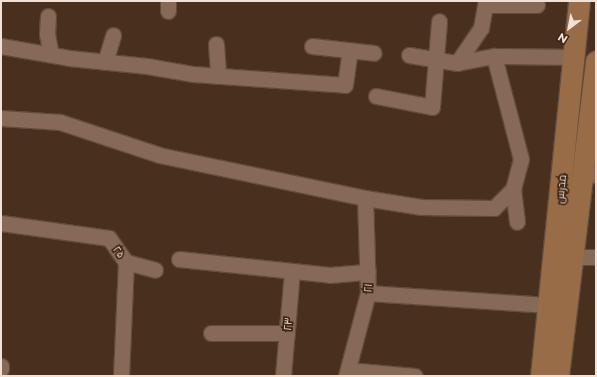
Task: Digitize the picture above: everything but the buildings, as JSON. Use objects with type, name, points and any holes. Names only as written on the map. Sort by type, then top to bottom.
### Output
[{"type":"main road","name":"مدرس","points":[[541,376],[579,1]]},
{"type":"main road","name":"مدرس","points":[[558,376],[574,257],[589,175],[592,105],[596,61]]},
{"type":"street","points":[[457,63],[481,28],[487,3],[537,5]]},
{"type":"street","points":[[48,16],[46,34],[51,55]]},
{"type":"street","points":[[376,96],[432,107],[435,59],[440,21]]},
{"type":"street","points":[[105,62],[113,35]]},
{"type":"street","points":[[216,44],[218,76]]},
{"type":"street","points":[[1,46],[51,55],[218,76],[345,85],[350,51]]},
{"type":"street","points":[[312,46],[374,53]]},
{"type":"street","points":[[409,55],[457,63],[494,56],[574,57]]},
{"type":"street","points":[[494,56],[521,159],[513,189],[517,222]]},
{"type":"street","points":[[1,118],[60,122],[159,155],[365,198],[421,206],[494,208],[513,189]]},
{"type":"street","name":"۲۱","points":[[347,373],[368,293],[365,198]]},
{"type":"street","name":"۲۵","points":[[1,222],[109,238],[126,262],[121,376]]},
{"type":"street","points":[[574,257],[596,257]]},
{"type":"street","points":[[179,260],[330,275],[368,272]]},
{"type":"street","points":[[126,262],[155,270]]},
{"type":"street","name":"۲۳","points":[[284,376],[292,272]]},
{"type":"street","points":[[368,293],[548,305]]},
{"type":"street","points":[[211,332],[287,332]]},
{"type":"street","points":[[347,373],[414,376]]}]
